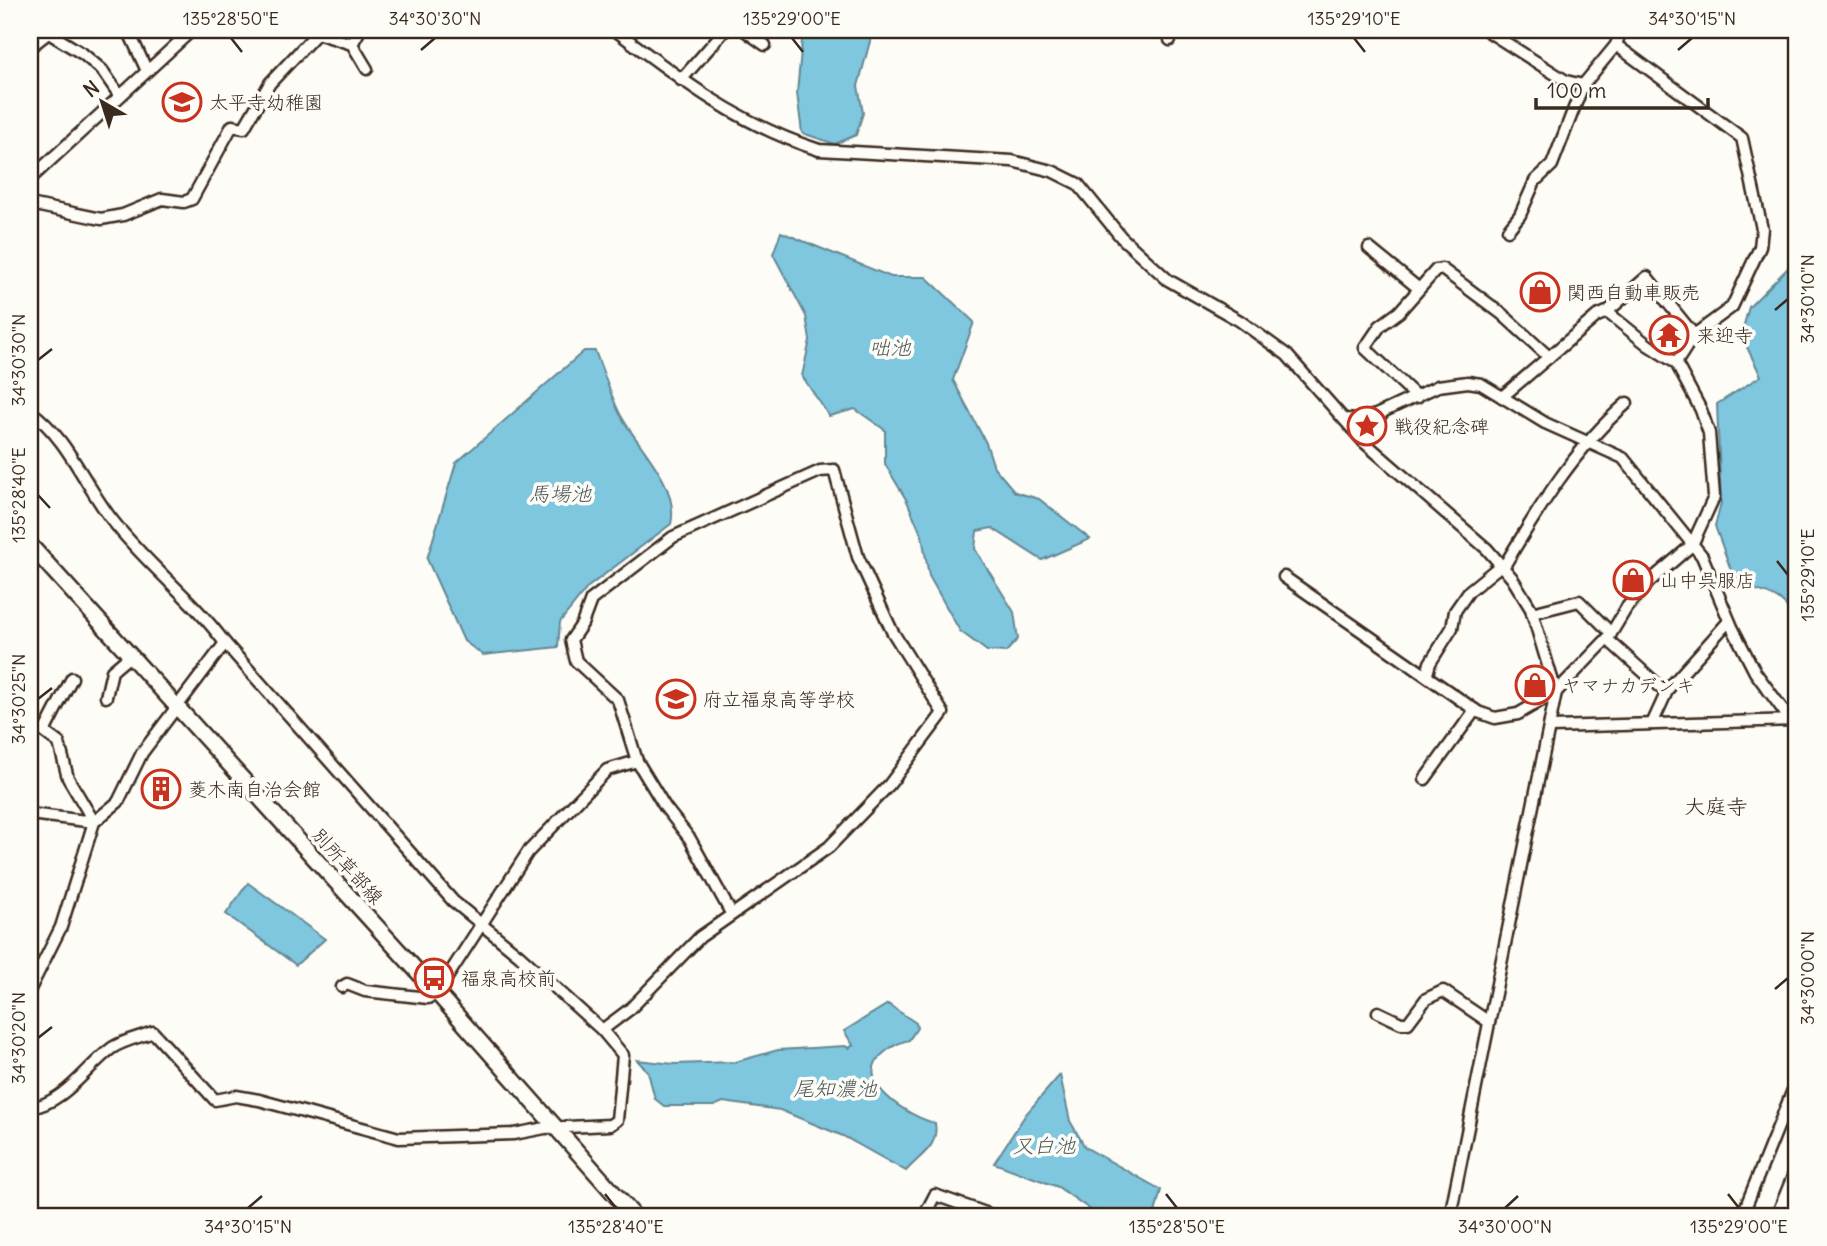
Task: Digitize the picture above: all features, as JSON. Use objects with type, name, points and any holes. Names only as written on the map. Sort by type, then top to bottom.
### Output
[{"type":"highway","points":[[1781,1216],[1797,1177]]},
{"type":"main road","name":"別所草部線","points":[[30,545],[437,993],[634,1216]]},
{"type":"street","points":[[128,30],[147,71]]},
{"type":"street","points":[[30,178],[192,30]]},
{"type":"street","points":[[352,44],[360,30]]},
{"type":"street","points":[[615,30],[712,102],[789,140],[819,150],[1012,161],[1052,171],[1078,184],[1121,237],[1168,280],[1240,321],[1287,355],[1364,442],[1487,549],[1502,567],[1532,613],[1556,692],[1552,727],[1450,1216]]},
{"type":"street","points":[[681,80],[725,30]]},
{"type":"street","points":[[744,30],[765,45]]},
{"type":"street","points":[[1170,40],[1174,30]]},
{"type":"street","points":[[1486,30],[1566,81],[1583,85]]},
{"type":"street","points":[[1508,230],[1520,215],[1535,181],[1552,165],[1583,85],[1616,45],[1621,30]]},
{"type":"street","points":[[30,47],[46,31],[103,70],[120,96]]},
{"type":"street","points":[[30,204],[101,219],[123,215],[162,199],[184,202],[191,199],[232,126],[244,128],[271,83],[317,33],[352,44],[367,69]]},
{"type":"street","points":[[1616,45],[1742,138],[1762,229],[1760,247],[1732,307],[1694,335],[1676,363]]},
{"type":"street","points":[[1369,248],[1419,288]]},
{"type":"street","points":[[1417,397],[1365,348],[1380,327],[1399,312],[1436,270],[1442,269],[1502,314],[1549,357]]},
{"type":"street","points":[[1502,397],[1647,277],[1694,335]]},
{"type":"street","points":[[1284,577],[1427,674],[1475,710],[1494,718],[1518,714],[1556,692],[1609,636],[1650,581],[1692,545],[1714,497],[1709,433],[1701,410],[1676,363],[1648,345],[1607,312]]},
{"type":"street","points":[[1345,419],[1357,420],[1382,413],[1438,386],[1468,382],[1481,384],[1545,423],[1623,458],[1702,556],[1729,621],[1755,672],[1793,719]]},
{"type":"street","points":[[1427,674],[1430,663],[1452,628],[1455,611],[1469,591],[1502,567],[1537,510],[1588,443],[1627,403]]},
{"type":"street","points":[[30,411],[60,439],[113,522],[204,614],[225,643],[407,852],[453,901],[603,1030],[623,1055],[617,1120],[610,1125],[399,1138],[259,1100],[236,1096],[215,1100],[153,1032],[113,1048],[58,1096],[30,1108]]},
{"type":"street","points":[[1364,442],[1382,413]]},
{"type":"street","points":[[603,1030],[630,1009],[700,937],[829,847],[889,785],[943,713],[892,631],[858,557],[834,470],[820,471],[686,529],[591,600],[582,624],[571,640],[576,661],[618,700],[638,761],[665,807],[690,839],[731,913]]},
{"type":"street","points":[[1532,613],[1579,601],[1609,636],[1666,692]]},
{"type":"street","points":[[1652,724],[1666,692],[1729,621]]},
{"type":"street","points":[[30,989],[61,927],[94,822],[118,802],[142,753],[225,643]]},
{"type":"street","points":[[106,697],[112,671],[131,655]]},
{"type":"street","points":[[72,678],[44,732],[59,743],[68,778],[94,822]]},
{"type":"street","points":[[1425,779],[1475,710]]},
{"type":"street","points":[[1552,727],[1793,719]]},
{"type":"street","points":[[342,987],[347,984],[365,991],[428,998],[437,993],[528,852],[607,770],[638,761]]},
{"type":"street","points":[[30,814],[94,822]]},
{"type":"street","points":[[1378,1012],[1401,1023],[1408,1023],[1426,999],[1443,991],[1489,1022]]},
{"type":"street","points":[[1742,1216],[1797,1080]]},
{"type":"street","points":[[924,1216],[935,1195],[994,1216]]},
{"type":"water","points":[[803,30],[873,30],[858,86],[863,113],[856,135],[835,144],[802,133],[797,93]]},
{"type":"water","name":"咄池","points":[[781,232],[891,277],[926,277],[974,322],[953,380],[986,443],[994,467],[1015,492],[1039,499],[1090,539],[1042,560],[992,528],[977,531],[975,549],[1014,612],[1018,639],[1006,652],[987,651],[960,631],[929,576],[922,536],[907,501],[885,464],[885,430],[855,409],[829,416],[802,376],[810,340],[806,316],[773,254]]},
{"type":"water","points":[[1797,259],[1797,473],[1791,493],[1792,504],[1797,513],[1797,628],[1793,616],[1781,601],[1766,593],[1736,584],[1715,526],[1721,503],[1717,404],[1761,376],[1741,335],[1749,307]]},
{"type":"water","name":"馬場池","points":[[584,351],[595,351],[619,412],[663,479],[672,509],[671,524],[588,587],[560,622],[558,647],[483,655],[464,641],[427,559],[456,463]]},
{"type":"water","points":[[248,883],[325,939],[296,965],[226,914]]},
{"type":"water","name":"尾知濃池","points":[[888,1004],[916,1023],[917,1028],[909,1040],[890,1048],[875,1063],[874,1074],[878,1085],[886,1096],[898,1105],[935,1123],[936,1131],[932,1144],[906,1171],[843,1136],[780,1110],[723,1102],[714,1106],[664,1106],[655,1099],[648,1072],[637,1060],[674,1064],[735,1062],[778,1050],[845,1046],[849,1048],[853,1045],[844,1031]]},
{"type":"water","name":"又白池","points":[[1060,1075],[1070,1121],[1085,1147],[1161,1190],[1152,1216],[1091,1210],[1058,1187],[994,1163],[1026,1114]]},
{"type":"place","name":"太平寺幼稚園","points":[[182,102]]},
{"type":"place","name":"関西自動車販売","points":[[1540,292]]},
{"type":"place","name":"来迎寺","points":[[1669,335]]},
{"type":"place","name":"戦役紀念碑","points":[[1367,426]]},
{"type":"place","name":"山中呉服店","points":[[1633,580]]},
{"type":"place","name":"ヤマナカデンキ","points":[[1535,685]]},
{"type":"place","name":"府立福泉高等学校","points":[[676,699]]},
{"type":"place","name":"菱木南自治会館","points":[[161,789]]},
{"type":"place","name":"福泉高校前","points":[[434,978]]},
{"type":"district","name":"大庭寺","points":[[1716,807]]}]
